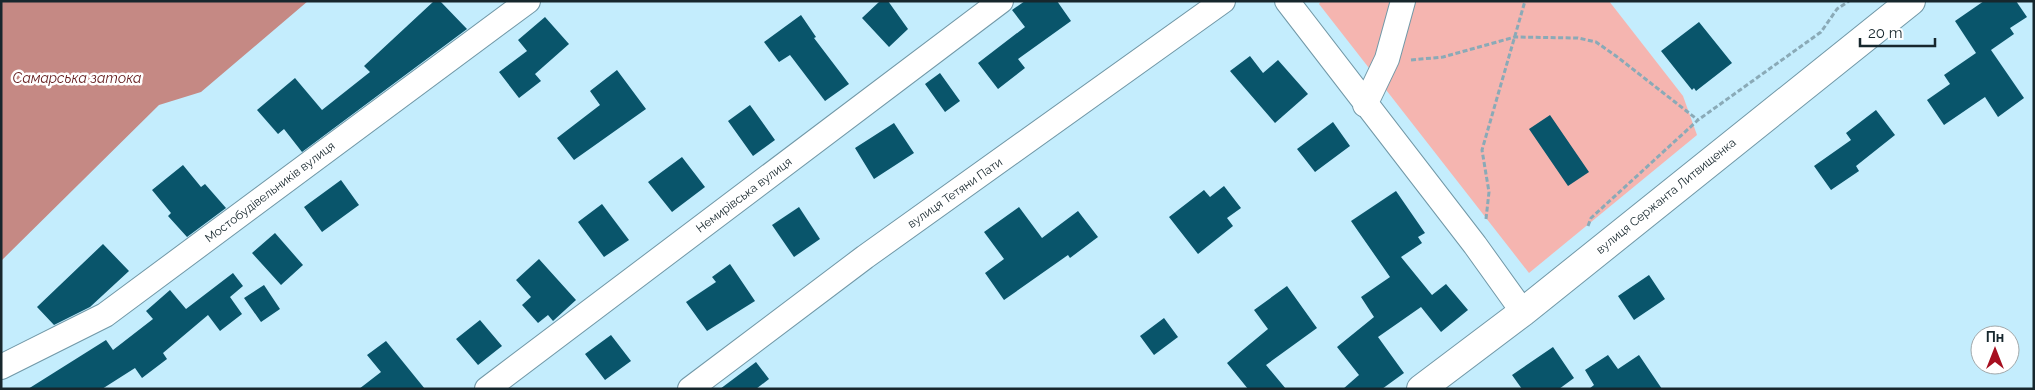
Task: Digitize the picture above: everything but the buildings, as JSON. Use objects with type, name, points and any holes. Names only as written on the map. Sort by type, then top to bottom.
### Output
[{"type":"main road","name":"вулиця Сержанта Литвищенка","points":[[1421,389],[1523,312],[1911,1]]},
{"type":"street","name":"Мостобудівельників вулиця","points":[[1,367],[105,315],[528,1]]},
{"type":"street","name":"Немирівська вулиця","points":[[487,389],[1001,1]]},
{"type":"street","name":"вулиця Тетяни Пати","points":[[690,389],[864,257],[1223,1]]},
{"type":"street","points":[[1286,1],[1475,245],[1523,312]]},
{"type":"street","points":[[1365,105],[1387,60],[1403,1]]},
{"type":"path","points":[[1475,245],[1486,220],[1489,192],[1482,150],[1524,1]]},
{"type":"path","points":[[1587,227],[1591,218],[1698,120],[1821,32],[1837,10],[1848,1]]},
{"type":"path","points":[[1387,60],[1421,60],[1515,37],[1578,38],[1596,42],[1698,120]]},
{"type":"shaded area","points":[[1321,1],[1609,1],[1683,96],[1697,135],[1529,273],[1319,4]]},
{"type":"water","name":"Самарська затока","points":[[1,1],[308,1],[201,92],[159,105],[1,261]]}]
